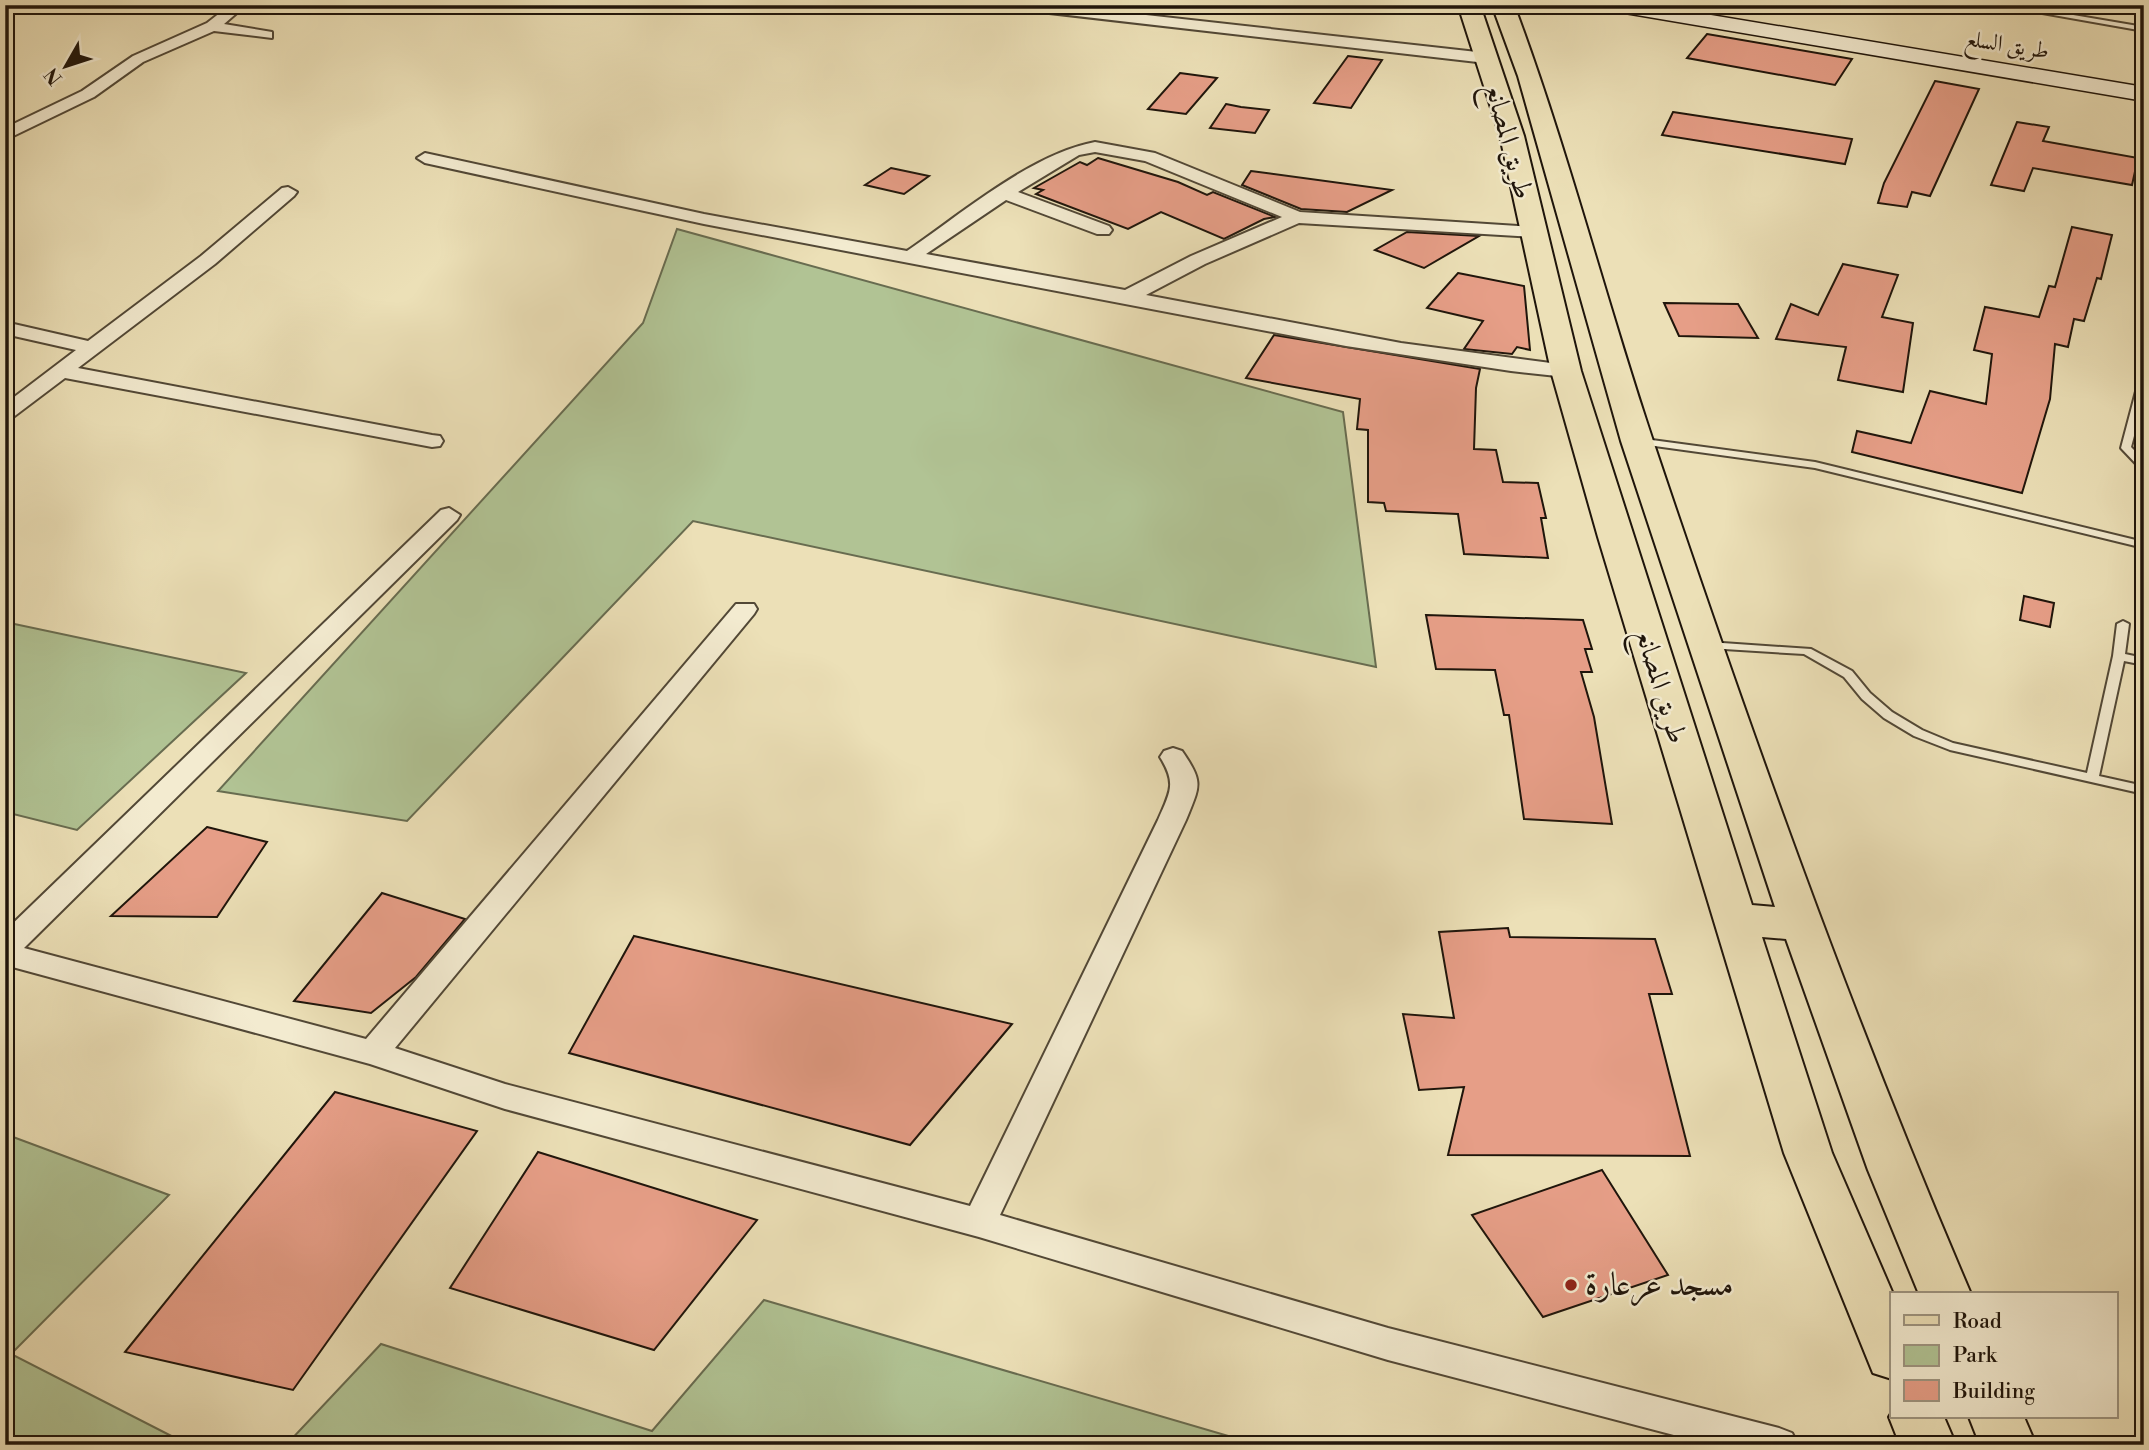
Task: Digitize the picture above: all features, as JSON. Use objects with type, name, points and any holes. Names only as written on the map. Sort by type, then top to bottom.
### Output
[{"type":"main road","name":"طريق المصانع","points":[[1469,5],[1511,136],[1566,371],[1808,1153],[1890,1351]]},
{"type":"main road","name":"طريق المصانع","points":[[1511,7],[1528,76],[1637,441],[1803,925],[1893,1170],[1944,1292]]},
{"type":"main road","points":[[1735,919],[1803,925]]},
{"type":"main road","points":[[1917,1418],[1928,1445]]},
{"type":"main road","points":[[1997,1418],[2008,1445]]},
{"type":"street","points":[[5,135],[88,94],[153,51],[212,26],[239,5]]},
{"type":"street","points":[[1015,5],[1486,58]]},
{"type":"street","name":"طريق السلع","points":[[1613,5],[2144,94]]},
{"type":"street","points":[[212,26],[267,35]]},
{"type":"street","points":[[913,255],[1005,193],[1074,151],[1107,147],[1163,162],[1297,217],[1534,232]]},
{"type":"street","points":[[425,158],[523,177],[703,218],[913,255],[1440,356],[1566,371]]},
{"type":"street","points":[[5,414],[208,260],[288,192]]},
{"type":"street","points":[[1005,193],[1103,230]]},
{"type":"street","points":[[1127,297],[1198,260],[1297,217]]},
{"type":"street","points":[[5,328],[90,348]]},
{"type":"street","points":[[60,372],[432,441]]},
{"type":"street","points":[[449,515],[5,951],[373,1054],[505,1096],[979,1223],[1388,1344],[1780,1445]]},
{"type":"street","points":[[373,1054],[745,609]]},
{"type":"street","points":[[979,1223],[1172,820],[1184,790],[1185,775],[1172,757]]},
{"type":"lane","points":[[2000,5],[2144,29]]},
{"type":"lane","points":[[2144,380],[2126,448],[2144,466]]},
{"type":"lane","points":[[1637,441],[1815,465],[2144,545]]},
{"type":"lane","points":[[2092,777],[2119,656],[2123,624]]},
{"type":"lane","points":[[1707,645],[1807,651],[1848,674],[1873,703],[1918,733],[1950,746],[2144,790]]},
{"type":"lane","points":[[2119,656],[2144,662]]},
{"type":"green space","points":[[677,229],[1343,412],[1376,667],[693,521],[407,821],[218,791],[643,323]]},
{"type":"green space","points":[[5,622],[246,673],[77,830],[5,812]]},
{"type":"green space","points":[[5,1134],[169,1195],[11,1354],[189,1445],[5,1445]]},
{"type":"green space","points":[[764,1300],[1259,1445],[286,1445],[381,1344],[652,1431]]},
{"type":"building","points":[[1707,34],[1852,59],[1835,85],[1687,58]]},
{"type":"building","points":[[1348,56],[1382,60],[1351,108],[1314,103]]},
{"type":"building","points":[[1180,73],[1217,78],[1186,114],[1148,109]]},
{"type":"building","points":[[1935,81],[1979,89],[1930,196],[1912,192],[1907,207],[1878,203],[1884,183]]},
{"type":"building","points":[[1226,104],[1269,110],[1255,133],[1210,128]]},
{"type":"building","points":[[1673,112],[1852,139],[1845,164],[1662,135]]},
{"type":"building","points":[[2017,122],[2049,127],[2043,141],[2138,158],[2132,185],[2033,168],[2024,191],[1991,185]]},
{"type":"building","points":[[1098,158],[1178,182],[1207,195],[1213,192],[1275,217],[1264,219],[1224,239],[1161,212],[1128,229],[1036,194],[1043,190],[1034,188],[1080,162],[1087,165]]},
{"type":"building","points":[[891,168],[929,176],[904,194],[865,185]]},
{"type":"building","points":[[1251,171],[1392,190],[1347,212],[1301,209],[1242,185]]},
{"type":"building","points":[[2072,227],[2112,235],[2101,279],[2097,278],[2084,321],[2074,319],[2068,347],[2055,344],[2050,399],[2022,493],[1852,452],[1857,431],[1911,443],[1930,391],[1986,404],[1992,354],[1974,350],[1985,307],[2039,317],[2049,286],[2055,287]]},
{"type":"building","points":[[1407,232],[1479,236],[1424,268],[1375,250]]},
{"type":"building","points":[[1843,264],[1898,275],[1882,317],[1913,323],[1903,392],[1838,380],[1846,347],[1776,339],[1791,304],[1818,315]]},
{"type":"building","points":[[1458,273],[1524,286],[1530,350],[1517,347],[1512,354],[1464,349],[1483,321],[1427,308]]},
{"type":"building","points":[[1664,303],[1738,304],[1758,338],[1679,336]]},
{"type":"building","points":[[1274,335],[1480,369],[1476,388],[1474,449],[1496,450],[1503,482],[1538,483],[1546,518],[1541,518],[1548,558],[1464,554],[1458,514],[1386,511],[1384,503],[1368,502],[1368,430],[1357,429],[1360,399],[1246,378]]},
{"type":"building","points":[[2024,596],[2054,603],[2050,627],[2020,620]]},
{"type":"building","points":[[1426,615],[1583,620],[1592,649],[1585,649],[1592,672],[1581,672],[1594,717],[1612,824],[1524,819],[1509,715],[1504,715],[1495,670],[1436,669]]},
{"type":"building","points":[[207,827],[267,842],[217,917],[111,916]]},
{"type":"building","points":[[382,893],[465,919],[416,977],[371,1013],[294,1001]]},
{"type":"building","points":[[1508,928],[1510,937],[1655,939],[1672,994],[1649,994],[1690,1156],[1448,1155],[1464,1087],[1419,1090],[1403,1014],[1454,1018],[1439,932]]},
{"type":"building","points":[[634,936],[1012,1024],[910,1145],[569,1053]]},
{"type":"building","points":[[335,1092],[477,1131],[293,1390],[125,1352]]},
{"type":"building","points":[[538,1152],[757,1220],[654,1350],[450,1288]]},
{"type":"building","points":[[1602,1170],[1668,1275],[1543,1317],[1472,1215]]},
{"type":"place","name":"مسجد عرعارة","points":[[1571,1285]]}]
